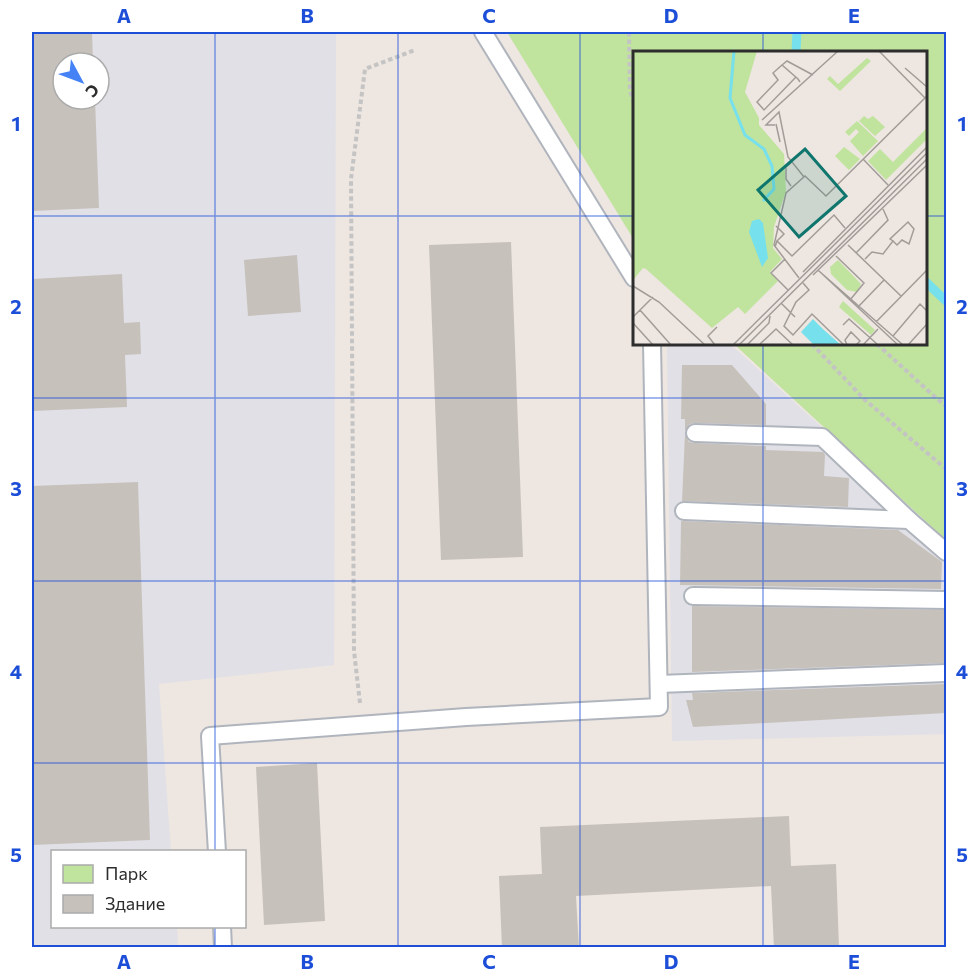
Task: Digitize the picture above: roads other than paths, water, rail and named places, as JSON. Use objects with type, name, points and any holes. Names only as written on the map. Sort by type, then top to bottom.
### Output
[{"type":"lane","points":[[483,32],[633,276]]},
{"type":"lane","points":[[217,850],[210,736],[466,717],[659,706],[652,345]]},
{"type":"lane","points":[[694,433],[822,437],[946,552]]},
{"type":"lane","points":[[684,511],[909,520]]},
{"type":"lane","points":[[693,596],[946,600]]},
{"type":"lane","points":[[659,684],[946,673]]},
{"type":"lane","points":[[222,928],[223,948]]},
{"type":"waterway","points":[[796,51],[797,32]]},
{"type":"waterway","points":[[927,283],[946,301]]}]
